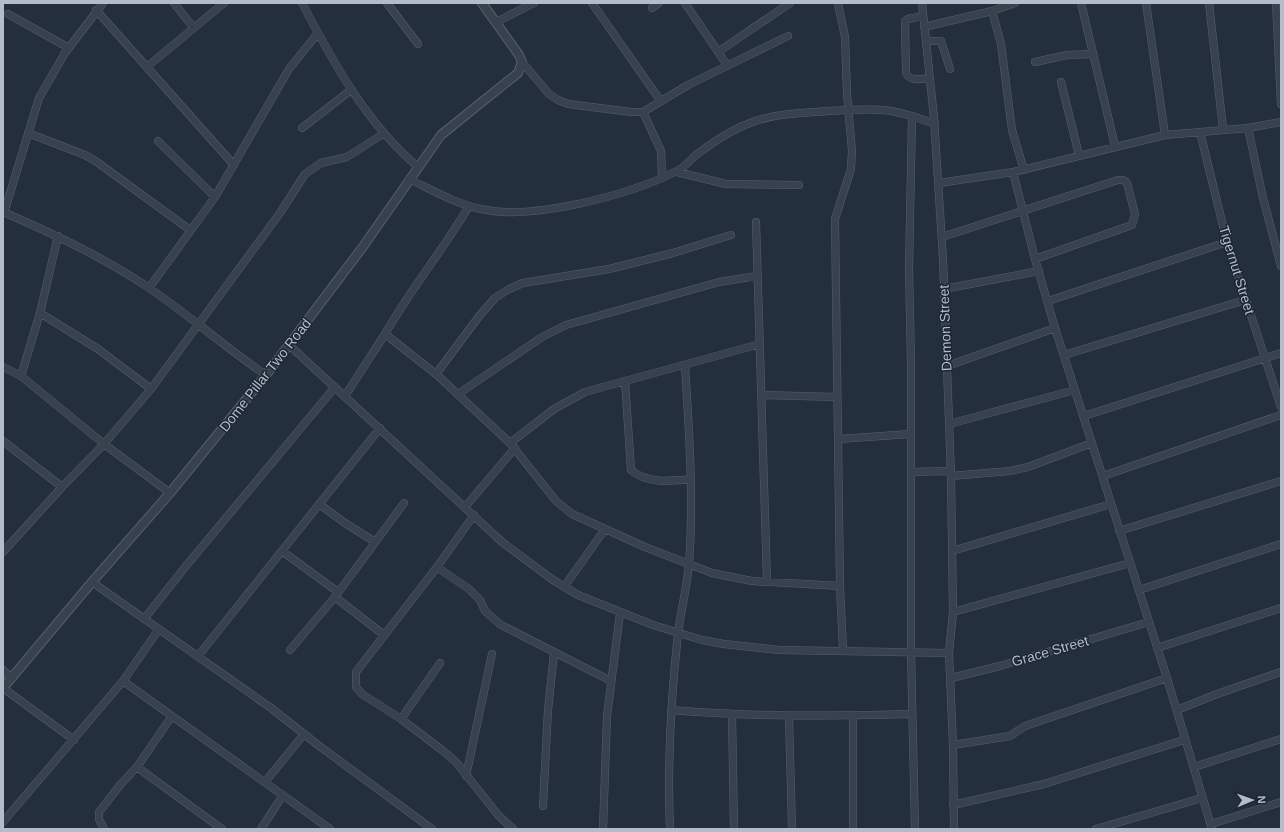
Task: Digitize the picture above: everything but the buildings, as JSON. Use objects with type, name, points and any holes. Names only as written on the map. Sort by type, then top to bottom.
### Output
[{"type":"street","points":[[103,3],[96,10],[69,48],[39,98],[4,213],[58,236],[104,260],[149,288],[266,375]]},
{"type":"street","points":[[174,3],[193,27]]},
{"type":"street","points":[[148,66],[193,27],[224,3]]},
{"type":"street","points":[[302,3],[351,90],[383,134],[418,167]]},
{"type":"street","points":[[387,3],[418,44]]},
{"type":"street","points":[[482,3],[520,55],[522,62],[549,94],[568,104],[631,112],[643,112],[660,100],[727,65],[788,36]]},
{"type":"street","points":[[496,22],[534,3]]},
{"type":"street","points":[[592,3],[660,100]]},
{"type":"street","points":[[652,8],[659,3]]},
{"type":"street","points":[[686,3],[727,65]]},
{"type":"street","points":[[718,52],[790,3]]},
{"type":"street","points":[[838,3],[845,37],[851,169],[835,219],[840,586],[843,650]]},
{"type":"street","name":"Demon Street","points":[[922,3],[935,124],[942,237],[947,366],[953,612],[949,653],[953,745],[954,829]]},
{"type":"street","points":[[924,27],[992,11],[1015,3]]},
{"type":"street","points":[[1081,3],[1115,146]]},
{"type":"street","points":[[1146,3],[1165,135]]},
{"type":"street","points":[[1209,3],[1223,129]]},
{"type":"street","points":[[1276,3],[1281,104]]},
{"type":"street","points":[[96,10],[148,66],[234,165]]},
{"type":"street","points":[[992,11],[1002,44],[1012,130],[1024,170]]},
{"type":"street","points":[[8,14],[69,48]]},
{"type":"street","points":[[923,16],[904,21],[906,73],[908,77],[912,79],[930,78]]},
{"type":"street","points":[[149,288],[215,197],[289,69],[318,33]]},
{"type":"street","points":[[926,41],[942,41],[950,69]]},
{"type":"street","points":[[1035,62],[1054,57],[1092,54]]},
{"type":"street","name":"Dome Pillar Two Road","points":[[3,688],[92,582],[170,493],[266,375],[362,248],[409,179],[446,129],[518,73],[522,62]]},
{"type":"street","points":[[1061,82],[1079,155]]},
{"type":"street","points":[[302,128],[351,90]]},
{"type":"street","points":[[409,179],[469,206],[497,212],[542,210],[595,199],[662,178],[676,172],[708,146],[729,133],[750,123],[782,115],[869,108],[912,116],[935,124]]},
{"type":"street","points":[[643,112],[661,151],[662,178]]},
{"type":"street","points":[[912,116],[909,269],[911,364],[911,652],[915,829]]},
{"type":"street","points":[[939,183],[1024,170],[1115,146],[1165,135],[1248,128],[1281,122]]},
{"type":"street","points":[[1248,128],[1263,198],[1281,266]]},
{"type":"street","name":"Tigernut Street","points":[[1200,132],[1227,242],[1281,407]]},
{"type":"street","points":[[28,133],[85,155],[97,162],[190,230]]},
{"type":"street","points":[[3,552],[62,487],[104,444],[151,389],[280,213],[306,174],[321,164],[347,157],[383,134]]},
{"type":"street","points":[[158,141],[215,197]]},
{"type":"street","points":[[676,172],[726,184],[799,186]]},
{"type":"street","points":[[1013,172],[1035,259],[1055,328],[1167,678],[1184,740],[1212,826],[1281,802]]},
{"type":"street","points":[[942,237],[962,232],[1022,210],[1118,180],[1123,180],[1127,183],[1135,214],[1132,225],[1035,259]]},
{"type":"street","points":[[345,396],[402,306],[453,233],[469,206]]},
{"type":"street","points":[[756,222],[767,582]]},
{"type":"street","points":[[436,374],[480,315],[496,298],[509,289],[523,283],[609,269],[673,253],[731,235]]},
{"type":"street","points":[[21,376],[40,313],[58,236]]},
{"type":"street","points":[[1048,302],[1227,242]]},
{"type":"street","points":[[944,289],[1039,271]]},
{"type":"street","points":[[458,394],[542,337],[566,326],[719,282],[757,276]]},
{"type":"street","points":[[1064,355],[1245,300]]},
{"type":"street","points":[[40,313],[98,349],[151,389]]},
{"type":"street","points":[[947,366],[1055,328]]},
{"type":"street","points":[[385,334],[436,374],[458,394],[512,446],[564,508],[572,514],[712,573],[731,578],[767,582],[840,586]]},
{"type":"street","points":[[465,507],[512,446],[540,419],[568,400],[586,392],[760,344]]},
{"type":"street","points":[[289,345],[519,557],[564,587],[620,613],[702,640],[779,650],[949,653]]},
{"type":"street","points":[[1084,416],[1265,359],[1281,352]]},
{"type":"street","points":[[670,829],[668,795],[671,710],[678,632],[689,564],[691,479],[685,365]]},
{"type":"street","points":[[3,367],[21,376],[104,444],[170,493]]},
{"type":"street","points":[[625,381],[631,470],[636,474],[659,481],[691,479]]},
{"type":"street","points":[[144,619],[186,566],[335,387]]},
{"type":"street","points":[[949,424],[1075,390]]},
{"type":"street","points":[[762,396],[837,397]]},
{"type":"street","points":[[1103,476],[1281,415]]},
{"type":"street","points":[[198,656],[380,428]]},
{"type":"street","points":[[839,439],[910,434]]},
{"type":"street","points":[[3,441],[62,487]]},
{"type":"street","points":[[911,472],[950,473],[1010,471],[1028,467],[1092,443]]},
{"type":"street","points":[[1119,530],[1281,481]]},
{"type":"street","points":[[290,650],[336,595],[404,503]]},
{"type":"street","points":[[320,504],[345,523],[375,542]]},
{"type":"street","points":[[952,551],[1111,504]]},
{"type":"street","points":[[474,516],[437,567],[356,672],[356,687],[362,694],[401,719],[456,762],[498,815],[513,829]]},
{"type":"street","points":[[564,587],[605,529]]},
{"type":"street","points":[[1139,590],[1281,544]]},
{"type":"street","points":[[282,551],[384,635]]},
{"type":"street","points":[[953,612],[1130,563]]},
{"type":"street","points":[[437,567],[469,589],[480,600],[485,611],[501,625],[611,681]]},
{"type":"street","points":[[92,582],[271,708],[432,829]]},
{"type":"street","points":[[1157,648],[1281,608]]},
{"type":"street","points":[[603,829],[605,747],[611,681],[620,613]]},
{"type":"street","name":"Grace Street","points":[[951,678],[1000,666],[1149,622]]},
{"type":"street","points":[[3,822],[123,681],[159,629]]},
{"type":"street","points":[[543,806],[548,710],[554,653]]},
{"type":"street","points":[[466,776],[492,654]]},
{"type":"street","points":[[401,719],[440,664]]},
{"type":"street","points":[[3,670],[12,678]]},
{"type":"street","points":[[1177,710],[1217,694],[1281,672]]},
{"type":"street","points":[[953,745],[1010,736],[1025,726],[1167,678]]},
{"type":"street","points":[[123,681],[330,829]]},
{"type":"street","points":[[3,688],[74,740]]},
{"type":"street","points":[[671,710],[732,715],[789,717],[912,714]]},
{"type":"street","points":[[732,715],[734,829]]},
{"type":"street","points":[[104,829],[99,819],[100,812],[120,785],[137,767],[172,716]]},
{"type":"street","points":[[853,716],[853,829]]},
{"type":"street","points":[[789,717],[792,829]]},
{"type":"street","points":[[265,782],[304,734]]},
{"type":"street","points":[[1194,767],[1281,738]]},
{"type":"street","points":[[953,805],[1044,784],[1184,740]]},
{"type":"street","points":[[137,767],[222,829]]},
{"type":"street","points":[[261,829],[283,795]]},
{"type":"street","points":[[1096,829],[1202,798]]}]
